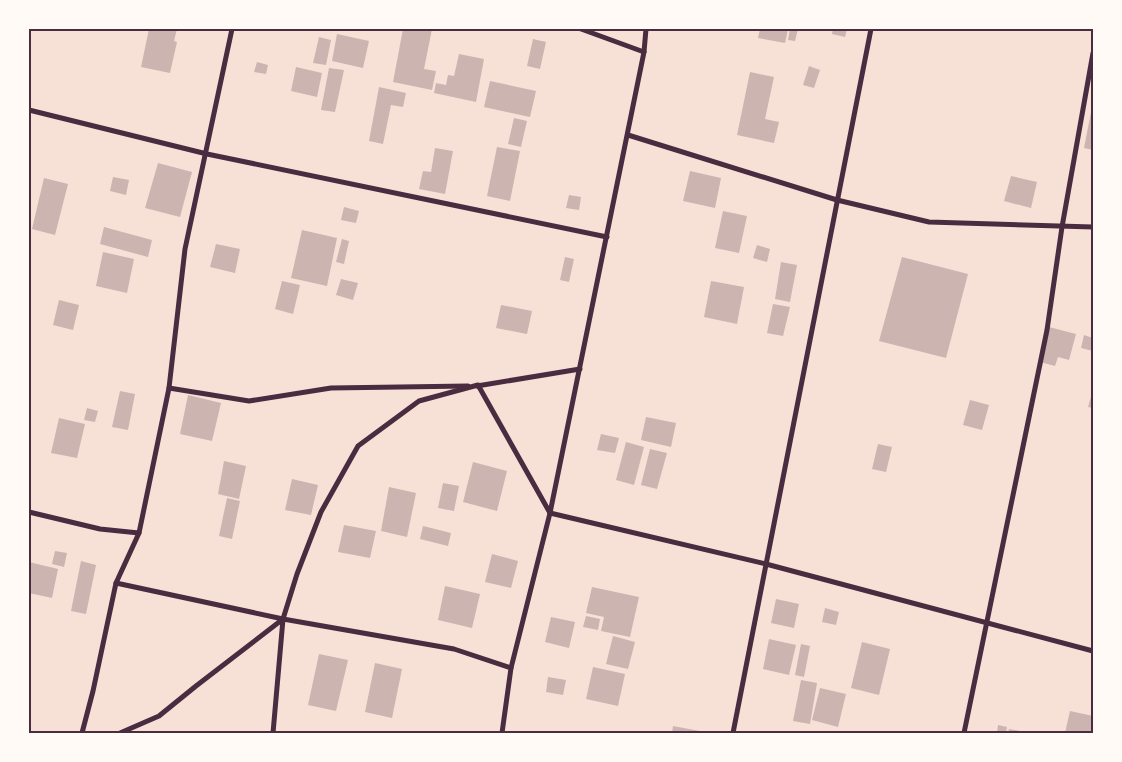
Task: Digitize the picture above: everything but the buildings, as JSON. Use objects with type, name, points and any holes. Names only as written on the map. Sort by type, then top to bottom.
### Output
[{"type":"street","points":[[82,733],[93,691],[116,582],[139,533],[169,388],[186,250],[232,29]]},
{"type":"street","points":[[581,29],[644,52]]},
{"type":"street","points":[[502,733],[511,668],[550,513],[628,135],[644,52],[646,29]]},
{"type":"street","points":[[732,733],[871,29]]},
{"type":"street","points":[[964,733],[1047,330],[1062,227],[1093,53]]},
{"type":"street","points":[[29,110],[207,154],[607,237]]},
{"type":"street","points":[[628,135],[837,200],[929,222],[1093,228]]},
{"type":"street","points":[[273,733],[283,619],[320,512],[358,446],[418,401],[478,386],[580,368]]},
{"type":"street","points":[[169,388],[249,401],[331,388],[478,386]]},
{"type":"street","points":[[478,386],[550,513],[766,564],[1093,651]]},
{"type":"street","points":[[29,512],[100,529],[139,533]]},
{"type":"street","points":[[116,582],[283,619],[454,649],[511,668]]},
{"type":"street","points":[[120,733],[159,716],[283,619]]}]
